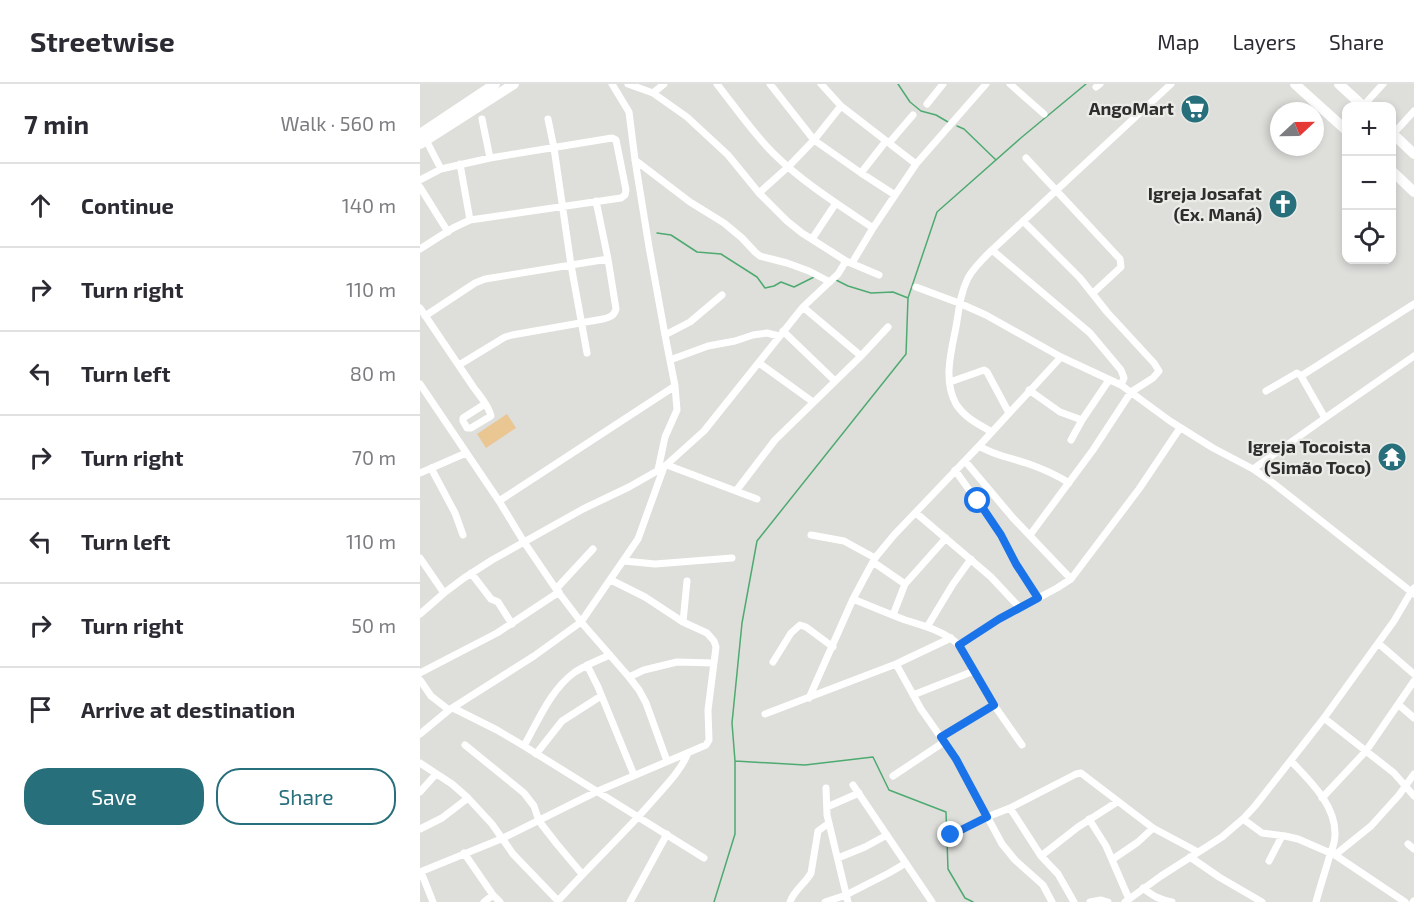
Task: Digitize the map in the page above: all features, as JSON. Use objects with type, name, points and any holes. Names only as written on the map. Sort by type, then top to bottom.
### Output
[{"type":"highway","points":[[421,136],[495,84]]},
{"type":"highway","points":[[421,136],[514,84]]},
{"type":"highway","points":[[1295,84],[1342,126]]},
{"type":"highway","points":[[1339,84],[1359,102]]},
{"type":"highway","points":[[1396,138],[1414,154]]},
{"type":"highway","points":[[1396,175],[1414,192]]},
{"type":"street","points":[[420,734],[451,709],[534,656],[580,622],[611,580],[639,536],[663,467],[665,436],[677,410],[675,386],[635,160],[629,112],[612,84]]},
{"type":"street","points":[[628,84],[653,93],[687,117],[718,145],[759,193],[792,225],[849,262],[879,275]]},
{"type":"street","points":[[653,93],[664,84]]},
{"type":"street","points":[[717,84],[765,144],[788,167],[873,228]]},
{"type":"street","points":[[770,84],[814,140],[895,195]]},
{"type":"street","points":[[821,84],[841,106],[916,164]]},
{"type":"street","points":[[927,104],[943,84]]},
{"type":"street","points":[[1010,84],[1044,114]]},
{"type":"street","points":[[992,432],[968,419],[951,392],[950,358],[959,303],[969,275],[992,250],[1171,84]]},
{"type":"street","points":[[1367,102],[1383,84]]},
{"type":"street","points":[[420,614],[471,573],[663,467],[704,431],[803,307],[849,262],[916,164],[984,85]]},
{"type":"street","points":[[759,193],[814,140],[841,106]]},
{"type":"street","points":[[1396,130],[1414,111]]},
{"type":"street","points":[[861,173],[913,116]]},
{"type":"street","points":[[482,119],[490,158]]},
{"type":"street","points":[[548,119],[587,353]]},
{"type":"street","points":[[421,136],[441,169]]},
{"type":"street","points":[[420,180],[441,169],[460,164],[612,138],[616,140],[626,190],[625,195],[621,198],[470,220],[420,249]]},
{"type":"street","points":[[1026,158],[1120,258],[1121,267],[1093,293]]},
{"type":"street","points":[[635,160],[690,202],[733,230],[760,256],[808,271],[830,282]]},
{"type":"street","points":[[460,164],[470,220]]},
{"type":"street","points":[[420,187],[448,232]]},
{"type":"street","points":[[459,365],[512,334],[609,317],[614,314],[616,309],[596,201]]},
{"type":"street","points":[[812,239],[836,203]]},
{"type":"street","points":[[1023,221],[1080,278],[1159,371],[1153,378],[1131,392],[1069,483],[1030,535]]},
{"type":"street","points":[[992,250],[1090,333],[1121,370],[1124,378],[1121,385]]},
{"type":"street","points":[[425,316],[480,280],[608,259]]},
{"type":"street","points":[[916,287],[996,320],[1061,357],[1121,385],[1180,428],[1273,483],[1413,591],[1394,621],[1291,761],[1243,819],[1222,837],[1143,888],[1127,901],[1113,859],[1089,819]]},
{"type":"street","points":[[665,335],[690,322],[722,295]]},
{"type":"street","points":[[1301,376],[1414,304]]},
{"type":"street","points":[[803,307],[861,356]]},
{"type":"street","points":[[420,308],[485,404]]},
{"type":"street","points":[[736,491],[767,449],[888,327]]},
{"type":"street","points":[[670,360],[708,346],[753,335],[781,333],[835,381]]},
{"type":"street","points":[[1253,470],[1414,356]]},
{"type":"street","points":[[809,698],[853,599],[874,560],[894,535],[1061,357]]},
{"type":"street","points":[[759,363],[813,402]]},
{"type":"street","points":[[950,382],[984,370],[1010,413]]},
{"type":"street","points":[[1266,391],[1297,373],[1301,376],[1325,418]]},
{"type":"street","points":[[1071,440],[1109,380]]},
{"type":"street","points":[[420,384],[524,542],[580,622],[639,690],[667,761]]},
{"type":"street","points":[[499,501],[675,386]]},
{"type":"street","points":[[1029,390],[1060,412],[1082,420]]},
{"type":"street","points":[[959,645],[999,619],[1071,579],[1180,428]]},
{"type":"street","points":[[979,446],[989,452],[1048,472],[1069,483]]},
{"type":"street","points":[[420,473],[466,453]]},
{"type":"street","points":[[965,461],[1013,518],[1071,579]]},
{"type":"street","points":[[663,467],[757,500]]},
{"type":"street","points":[[431,468],[464,534]]},
{"type":"street","points":[[956,470],[1001,535],[1038,598]]},
{"type":"street","points":[[916,513],[971,559],[1020,608]]},
{"type":"street","points":[[811,535],[844,541],[905,584]]},
{"type":"street","points":[[893,615],[905,584],[946,538]]},
{"type":"street","points":[[420,674],[512,624],[558,590],[593,549]]},
{"type":"street","points":[[420,558],[444,593]]},
{"type":"street","points":[[624,561],[655,564],[732,558]]},
{"type":"street","points":[[927,627],[971,559]]},
{"type":"street","points":[[471,573],[491,599],[498,602],[512,624]]},
{"type":"street","points":[[433,902],[420,872],[501,839],[598,791],[706,745],[709,740],[708,710],[716,647],[712,636],[683,622],[645,597],[611,580]]},
{"type":"street","points":[[683,622],[687,581]]},
{"type":"street","points":[[853,599],[951,638],[959,645],[994,705],[1022,745]]},
{"type":"street","points":[[773,662],[791,633],[800,625],[832,647]]},
{"type":"street","points":[[765,714],[896,664],[951,638]]},
{"type":"street","points":[[1378,643],[1414,674]]},
{"type":"street","points":[[524,746],[555,692],[570,676],[587,665],[610,655]]},
{"type":"street","points":[[629,676],[677,662],[714,663]]},
{"type":"street","points":[[896,664],[913,695],[956,759],[1008,852],[1042,885],[1052,902]]},
{"type":"street","points":[[587,665],[634,775]]},
{"type":"street","points":[[913,695],[974,671]]},
{"type":"street","points":[[420,680],[431,696],[451,709],[524,746],[704,858]]},
{"type":"street","points":[[1322,798],[1366,751],[1414,681]]},
{"type":"street","points":[[536,754],[562,721],[602,696]]},
{"type":"street","points":[[893,776],[994,705]]},
{"type":"street","points":[[1399,705],[1414,718]]},
{"type":"street","points":[[1324,718],[1394,773],[1414,796]]},
{"type":"street","points":[[465,746],[524,793],[534,806],[539,821],[582,874]]},
{"type":"street","points":[[420,763],[452,784],[468,798],[492,824],[513,855],[558,902],[582,874],[638,818],[679,770],[687,753]]},
{"type":"street","points":[[1291,761],[1322,798],[1330,812],[1335,830],[1333,854],[1316,902]]},
{"type":"street","points":[[951,835],[1081,773],[1152,828],[1198,852]]},
{"type":"street","points":[[420,792],[436,774]]},
{"type":"street","points":[[1333,854],[1366,831],[1399,795],[1414,774]]},
{"type":"street","points":[[853,785],[932,902]]},
{"type":"street","points":[[826,788],[829,823],[847,898]]},
{"type":"street","points":[[827,807],[859,793]]},
{"type":"street","points":[[420,829],[442,818],[468,798]]},
{"type":"street","points":[[1041,856],[1072,830],[1117,802]]},
{"type":"street","points":[[1010,808],[1041,856],[1058,874],[1074,902]]},
{"type":"street","points":[[1243,819],[1262,833],[1304,841],[1333,854],[1405,902]]},
{"type":"street","points":[[790,902],[794,893],[811,873],[818,831],[829,823]]},
{"type":"street","points":[[1113,859],[1138,842],[1152,828]]},
{"type":"street","points":[[630,902],[667,834]]},
{"type":"street","points":[[838,858],[887,835]]},
{"type":"street","points":[[1269,861],[1282,836]]},
{"type":"street","points":[[464,853],[500,902]]},
{"type":"street","points":[[1190,857],[1262,902]]},
{"type":"street","points":[[825,902],[847,898],[906,863]]},
{"type":"street","points":[[1143,888],[1152,896],[1172,902]]},
{"type":"street","points":[[484,902],[493,895]]},
{"type":"street","points":[[1090,902],[1101,900],[1108,902]]},
{"type":"shaded area","points":[[507,414],[516,428],[486,448],[477,434]]},
{"type":"waterway","points":[[898,84],[910,102],[921,111],[936,115],[948,122]]},
{"type":"waterway","points":[[735,761],[732,723],[742,623],[757,541],[906,354],[908,298],[937,212],[1086,84]]},
{"type":"waterway","points":[[957,126],[964,129],[996,160]]},
{"type":"waterway","points":[[657,233],[671,235],[697,252],[721,254],[757,277],[765,288],[781,282],[794,287],[814,277]]},
{"type":"waterway","points":[[836,280],[871,293],[893,292],[908,298]]},
{"type":"waterway","points":[[714,902],[735,834],[735,761],[805,765],[873,757],[889,790],[946,812],[948,869],[965,898],[973,902]]},
{"type":"place","name":"AngoMart","points":[[1195,109]]},
{"type":"place","name":"Igreja Josafat (Ex. Maná)","points":[[1283,204]]},
{"type":"place","name":"Igreja Tocoista (Simão Toco)","points":[[1392,457]]},
{"type":"route","points":[[951,835],[987,817],[956,759],[941,737],[994,705],[959,645],[999,619],[1038,598],[978,501]]}]
